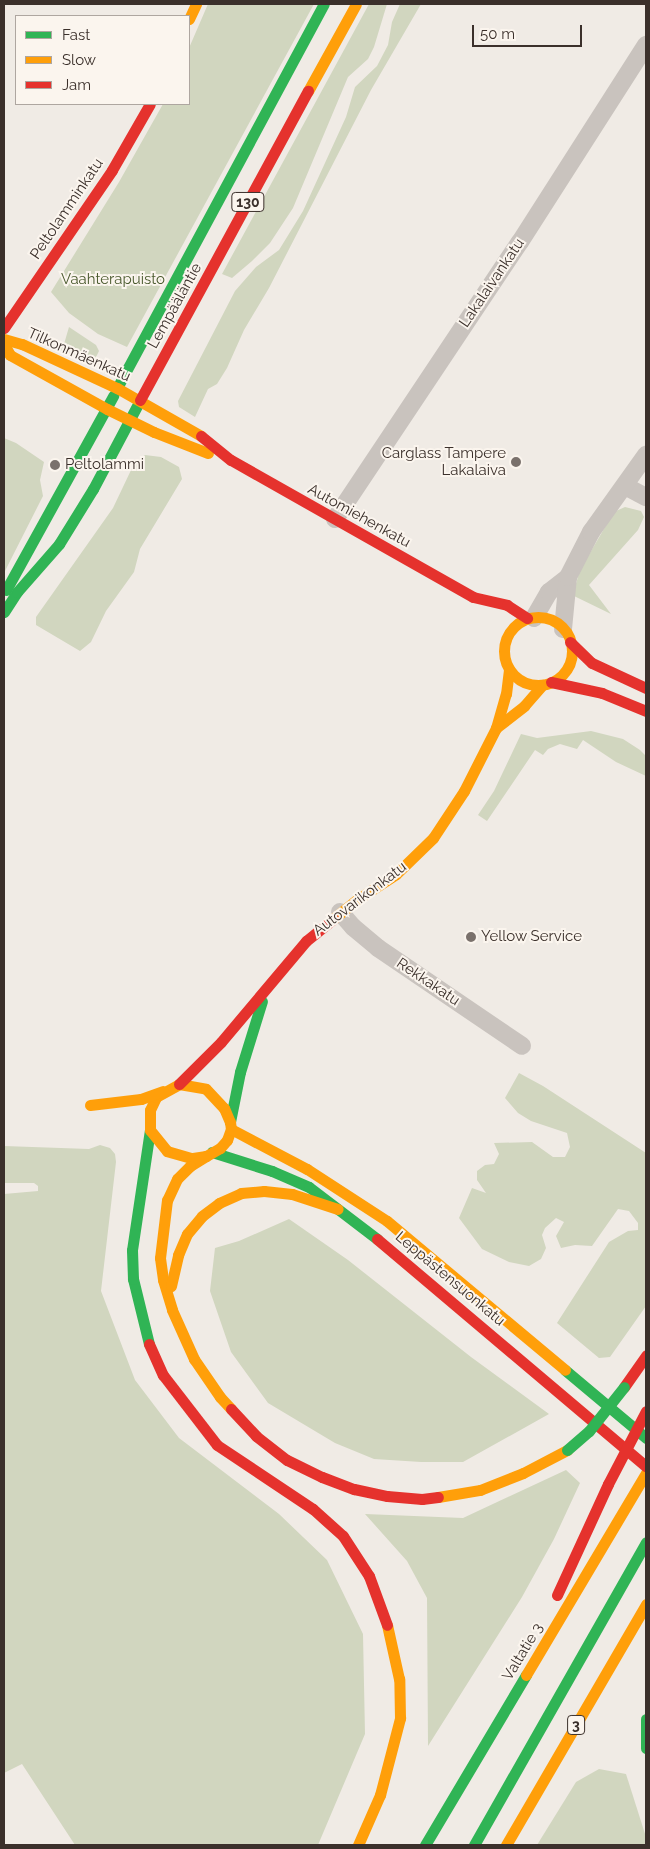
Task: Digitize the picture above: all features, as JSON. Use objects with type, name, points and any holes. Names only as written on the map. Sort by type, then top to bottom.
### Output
[{"type":"main road","points":[[190,17],[196,4]]},
{"type":"main road","name":"Lempääläntie","points":[[4,594],[107,409],[324,4]]},
{"type":"main road","name":"Lempääläntie","points":[[4,612],[17,592],[59,544],[92,489],[356,4]]},
{"type":"main road","name":"Peltolamminkatu","points":[[4,328],[112,170],[149,105]]},
{"type":"main road","name":"Tilkonmäenkatu","points":[[4,339],[31,348],[140,400]]},
{"type":"main road","name":"Tilkonmäenkatu","points":[[4,344],[10,355],[107,409]]},
{"type":"main road","name":"Automiehenkatu","points":[[140,400],[204,438],[231,460],[473,597],[507,605],[530,618]]},
{"type":"main road","name":"Automiehenkatu","points":[[107,409],[154,432],[222,459],[231,460]]},
{"type":"main road","name":"Automiehenkatu","points":[[473,597],[486,611]]},
{"type":"main road","points":[[504,646],[514,627],[530,618],[544,617],[555,621],[592,663],[646,688]]},
{"type":"main road","points":[[500,630],[505,662],[508,669],[523,682],[547,683],[602,693],[646,711]]},
{"type":"main road","points":[[547,683],[566,670],[572,652],[567,635]]},
{"type":"main road","name":"Autovarikonkatu","points":[[178,1084],[221,1042],[306,941],[340,912],[396,874],[433,838],[464,791],[496,728],[506,694],[508,669]]},
{"type":"main road","name":"Autovarikonkatu","points":[[496,728],[524,706],[547,683]]},
{"type":"main road","name":"Autovarikonkatu","points":[[231,1125],[247,1048],[265,990]]},
{"type":"main road","points":[[119,1113],[90,1105],[141,1099],[178,1084],[206,1089],[224,1108],[231,1125],[227,1140],[190,1166],[177,1179],[168,1200],[160,1258],[170,1302],[194,1359],[220,1397],[256,1436],[287,1460],[322,1477],[354,1489],[387,1496],[422,1499],[453,1496],[480,1490],[523,1473],[567,1450],[588,1431],[624,1387],[646,1355]]},
{"type":"main road","points":[[163,1091],[156,1097],[150,1110],[150,1128],[132,1250],[133,1279],[146,1338],[163,1374],[217,1445],[313,1509],[343,1536],[368,1576],[386,1619],[399,1679],[400,1718],[380,1795],[358,1845]]},
{"type":"main road","points":[[136,1119],[150,1128],[167,1150],[178,1156],[191,1158],[209,1154]]},
{"type":"main road","name":"Leppästensuonkatu","points":[[231,1125],[307,1169],[387,1221],[646,1438]]},
{"type":"main road","name":"Leppästensuonkatu","points":[[209,1154],[272,1171],[309,1187],[388,1246],[646,1466]]},
{"type":"main road","points":[[170,1302],[176,1263],[187,1234],[202,1216],[219,1203],[241,1193],[264,1191],[292,1194],[338,1209]]},
{"type":"main road","points":[[504,1712],[608,1484],[646,1411]]},
{"type":"main road","name":"Valtatie 3","points":[[425,1845],[630,1503],[646,1473]]},
{"type":"main road","points":[[474,1845],[646,1542]]},
{"type":"main road","name":"3","points":[[506,1845],[646,1604]]},
{"type":"main road","points":[[646,1719],[646,1748]]},
{"type":"street","name":"Lakalaivankatu","points":[[335,519],[520,242],[646,45]]},
{"type":"street","points":[[530,618],[549,592],[568,577],[591,532],[646,455]]},
{"type":"street","points":[[625,486],[646,497]]},
{"type":"street","points":[[567,635],[568,577]]},
{"type":"street","name":"Rekkakatu","points":[[340,912],[353,927],[378,948],[522,1046]]},
{"type":"green space","name":"Vaahterapuisto","points":[[208,4],[314,4],[127,347],[98,334],[69,313],[51,292],[119,182],[162,105],[190,105],[190,46]]},
{"type":"green space","points":[[369,4],[387,4],[374,47],[368,59],[348,77],[293,208],[270,243],[252,261],[232,278],[222,274]]},
{"type":"green space","points":[[400,4],[421,4],[371,90],[269,288],[244,330],[227,368],[217,384],[208,389],[195,417],[179,407],[178,401],[235,291],[256,267],[279,250],[303,211],[346,117],[355,87],[377,66],[388,45],[392,22]]},
{"type":"green space","points":[[69,327],[96,345],[99,351],[93,363],[60,350],[64,344]]},
{"type":"green space","points":[[4,438],[16,443],[44,462],[40,480],[43,496],[4,573]]},
{"type":"green space","points":[[145,455],[161,457],[179,467],[182,479],[140,549],[134,572],[106,611],[91,642],[80,651],[36,625],[36,617],[113,508],[132,468]]},
{"type":"green space","points":[[625,507],[641,511],[644,517],[638,530],[589,585],[611,614],[574,596],[575,587],[580,570],[608,522],[616,511]]},
{"type":"green space","points":[[591,731],[623,739],[640,750],[646,756],[646,776],[616,762],[583,740],[577,749],[560,744],[548,749],[543,755],[535,750],[487,821],[478,815],[494,791],[521,734],[537,738]]},
{"type":"green space","points":[[519,1073],[543,1086],[646,1153],[646,1306],[610,1357],[599,1358],[557,1323],[609,1242],[628,1231],[638,1230],[638,1223],[629,1211],[618,1209],[592,1246],[575,1245],[561,1248],[556,1236],[564,1222],[556,1218],[545,1228],[542,1235],[546,1248],[541,1259],[529,1266],[509,1262],[482,1249],[459,1218],[472,1188],[486,1193],[477,1180],[477,1171],[485,1165],[494,1164],[499,1154],[494,1143],[532,1142],[553,1157],[565,1157],[570,1147],[567,1133],[531,1121],[518,1113],[505,1098]]},
{"type":"green space","points":[[100,1145],[110,1148],[115,1154],[116,1162],[101,1291],[135,1380],[179,1438],[279,1514],[327,1560],[363,1634],[365,1734],[318,1845],[75,1845],[22,1764],[4,1773],[4,1194],[38,1191],[38,1186],[34,1183],[4,1183],[4,1146],[89,1149]]},
{"type":"green space","points":[[289,1219],[348,1260],[471,1357],[549,1414],[463,1462],[421,1462],[374,1459],[335,1443],[268,1403],[231,1352],[210,1291],[215,1248],[239,1241]]},
{"type":"green space","points":[[566,1470],[580,1483],[554,1539],[522,1597],[428,1746],[427,1598],[407,1561],[365,1514],[463,1518]]},
{"type":"green space","points":[[599,1769],[626,1774],[646,1837],[646,1845],[537,1845],[576,1782]]},
{"type":"traffic: fast","points":[[117,388],[324,4]]},
{"type":"traffic: fast","points":[[6,590],[113,396]]},
{"type":"traffic: fast","points":[[4,612],[17,592],[59,544],[93,489],[137,406]]},
{"type":"traffic: fast","points":[[230,1122],[240,1072],[262,1001]]},
{"type":"traffic: fast","points":[[149,1344],[133,1279],[132,1250],[150,1130]]},
{"type":"traffic: fast","points":[[212,1152],[272,1171],[309,1187],[377,1239]]},
{"type":"traffic: fast","points":[[565,1370],[646,1438]]},
{"type":"traffic: fast","points":[[567,1450],[589,1431],[624,1387]]},
{"type":"traffic: fast","points":[[474,1845],[646,1542]]},
{"type":"traffic: fast","points":[[425,1845],[526,1675]]},
{"type":"traffic: fast","points":[[646,1719],[646,1748]]},
{"type":"traffic: slow","points":[[190,17],[196,4]]},
{"type":"traffic: slow","points":[[308,91],[356,4]]},
{"type":"traffic: slow","points":[[4,339],[22,344],[117,388],[201,436]]},
{"type":"traffic: slow","points":[[5,346],[10,355],[107,409],[154,432],[208,453]]},
{"type":"traffic: slow","points":[[538,617],[551,620],[562,627],[569,638],[572,651],[569,664],[562,675],[551,682],[538,685],[525,682],[514,675],[507,664],[504,651],[507,638],[514,627],[525,620],[538,617]]},
{"type":"traffic: slow","points":[[333,919],[358,899],[396,874],[433,838],[464,791],[496,728],[506,694],[509,669]]},
{"type":"traffic: slow","points":[[496,728],[524,706],[542,685]]},
{"type":"traffic: slow","points":[[179,1084],[206,1089],[224,1108],[230,1122],[231,1129],[227,1140],[220,1148],[206,1156],[191,1158],[167,1151],[150,1130],[150,1110],[156,1097],[179,1084]]},
{"type":"traffic: slow","points":[[90,1105],[141,1099],[163,1091]]},
{"type":"traffic: slow","points":[[231,1129],[307,1169],[387,1221],[565,1370]]},
{"type":"traffic: slow","points":[[206,1156],[190,1166],[177,1179],[167,1200],[160,1258],[163,1280],[172,1310],[194,1359],[220,1397],[231,1409]]},
{"type":"traffic: slow","points":[[171,1286],[178,1255],[187,1234],[202,1216],[219,1203],[241,1193],[264,1191],[292,1194],[338,1209]]},
{"type":"traffic: slow","points":[[438,1497],[480,1490],[523,1473],[567,1450]]},
{"type":"traffic: slow","points":[[526,1675],[646,1473]]},
{"type":"traffic: slow","points":[[506,1845],[646,1604]]},
{"type":"traffic: slow","points":[[358,1845],[380,1795],[400,1718],[399,1679],[387,1625]]},
{"type":"traffic: jam","points":[[140,400],[308,91]]},
{"type":"traffic: jam","points":[[4,328],[112,170],[149,105]]},
{"type":"traffic: jam","points":[[201,436],[231,460],[473,597],[507,605],[527,618]]},
{"type":"traffic: jam","points":[[570,642],[592,663],[646,688]]},
{"type":"traffic: jam","points":[[551,682],[602,693],[646,711]]},
{"type":"traffic: jam","points":[[179,1084],[221,1042],[306,941],[333,919]]},
{"type":"traffic: jam","points":[[377,1239],[646,1466]]},
{"type":"traffic: jam","points":[[149,1344],[163,1375],[217,1445],[313,1509],[343,1536],[369,1576],[387,1625]]},
{"type":"traffic: jam","points":[[624,1387],[646,1355]]},
{"type":"traffic: jam","points":[[231,1409],[256,1436],[287,1460],[322,1477],[354,1489],[387,1496],[422,1499],[438,1497]]},
{"type":"traffic: jam","points":[[608,1484],[646,1411]]},
{"type":"traffic: jam","points":[[557,1595],[608,1484]]},
{"type":"place","name":"Carglass Tampere Lakalaiva","points":[[516,462]]},
{"type":"place","name":"Peltolammi","points":[[55,465]]},
{"type":"place","name":"Yellow Service","points":[[471,937]]}]
